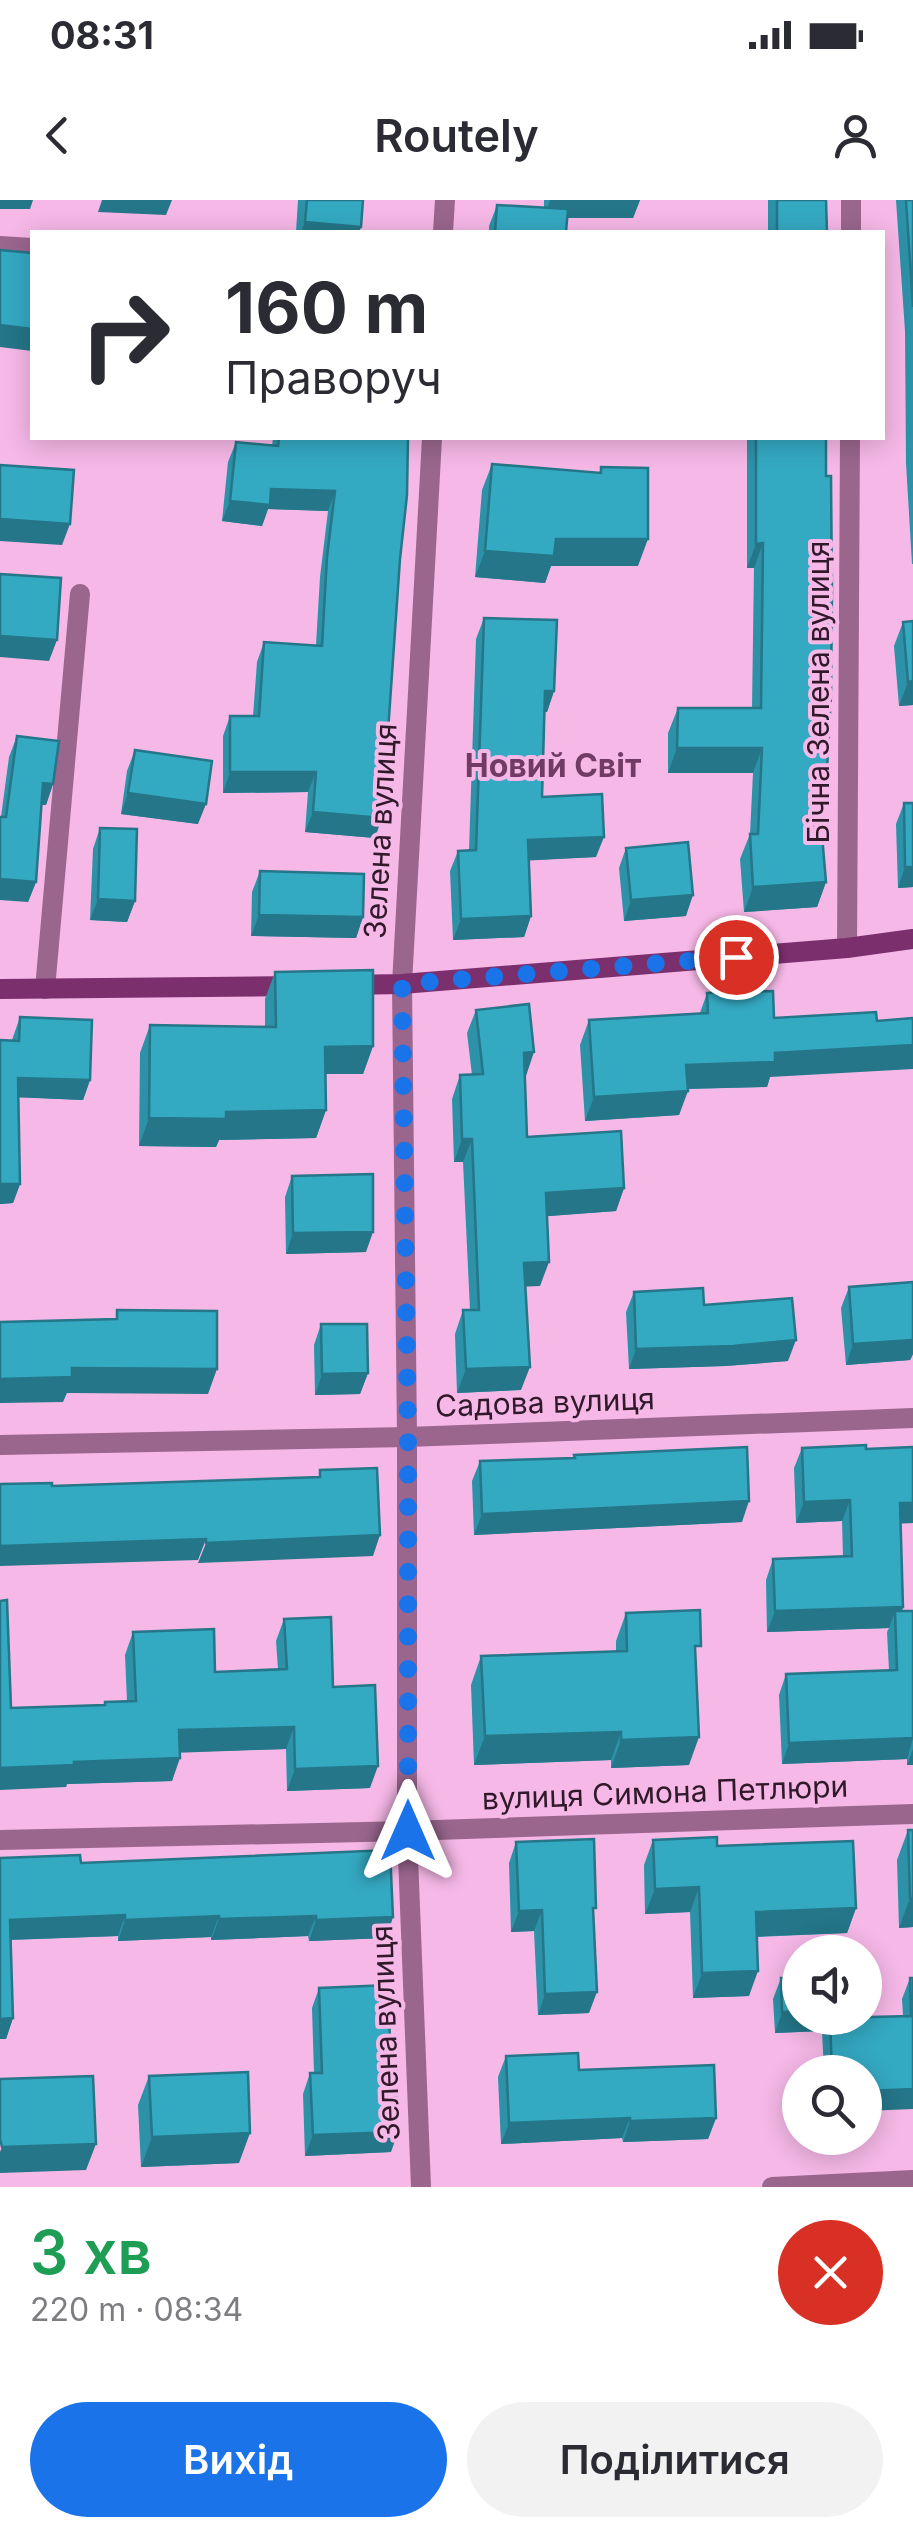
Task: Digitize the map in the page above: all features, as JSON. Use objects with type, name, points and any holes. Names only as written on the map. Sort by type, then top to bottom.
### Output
[{"type":"street","points":[[444,230],[445,200]]},
{"type":"street","points":[[851,230],[852,200]]},
{"type":"street","points":[[0,246],[30,248]]},
{"type":"street","name":"Зелена вулиця","points":[[421,2187],[408,1831],[402,984],[432,440]]},
{"type":"street","name":"Бічна Зелена вулиця","points":[[847,948],[850,440]]},
{"type":"street","points":[[45,989],[80,594]]},
{"type":"street","points":[[0,989],[402,984],[913,940]]},
{"type":"street","name":"Садова вулиця","points":[[0,1445],[408,1437],[913,1418]]},
{"type":"street","name":"вулиця Симона Петлюри","points":[[0,1840],[913,1814]]},
{"type":"street","points":[[772,2187],[913,2180]]},
{"type":"building","points":[[307,200],[363,200],[361,227],[305,222]]},
{"type":"building","points":[[777,200],[826,200],[827,230],[777,230]]},
{"type":"building","points":[[906,200],[913,200],[913,307]]},
{"type":"building","points":[[497,205],[568,209],[566,230],[495,230]]},
{"type":"building","points":[[0,250],[30,253],[30,329],[0,325]]},
{"type":"building","points":[[279,440],[408,440],[382,818],[313,812],[316,772],[230,772],[230,716],[259,716],[264,642],[322,646],[335,491],[271,489],[270,505],[230,501],[236,442],[278,446]]},
{"type":"building","points":[[756,440],[826,440],[826,476],[831,476],[831,696],[826,788],[818,788],[826,882],[753,887],[750,834],[758,834],[762,748],[677,748],[678,708],[761,708],[763,543],[756,544]]},
{"type":"building","points":[[492,464],[601,473],[601,467],[648,468],[648,539],[556,539],[554,556],[485,551]]},
{"type":"building","points":[[0,465],[74,470],[70,524],[0,519]]},
{"type":"building","points":[[0,574],[61,578],[57,640],[0,636]]},
{"type":"building","points":[[484,618],[557,620],[554,691],[545,691],[542,797],[602,794],[604,837],[528,840],[531,916],[461,919],[458,851],[476,850]]},
{"type":"building","points":[[913,621],[913,681],[908,682],[903,622]]},
{"type":"building","points":[[17,736],[59,741],[53,784],[43,783],[36,882],[0,879],[0,817],[6,817]]},
{"type":"building","points":[[135,750],[212,761],[206,804],[128,793]]},
{"type":"building","points":[[904,803],[913,803],[913,867],[905,867]]},
{"type":"building","points":[[100,828],[137,829],[135,901],[98,899]]},
{"type":"building","points":[[688,842],[693,895],[631,900],[626,848]]},
{"type":"building","points":[[260,871],[364,874],[363,917],[259,915]]},
{"type":"building","points":[[373,970],[373,1046],[325,1047],[326,1110],[226,1112],[226,1119],[149,1118],[150,1025],[276,1027],[275,972]]},
{"type":"building","points":[[773,991],[774,1018],[876,1012],[877,1021],[913,1018],[913,1045],[775,1053],[775,1062],[686,1065],[688,1091],[594,1097],[589,1020],[708,1013],[707,993]]},
{"type":"building","points":[[529,1004],[534,1052],[524,1053],[527,1137],[621,1131],[624,1188],[546,1193],[549,1262],[524,1263],[530,1367],[466,1369],[463,1310],[479,1310],[472,1139],[462,1139],[460,1075],[483,1074],[476,1010]]},
{"type":"building","points":[[20,1017],[92,1020],[90,1080],[18,1078],[20,1184],[0,1184],[0,1040],[19,1041]]},
{"type":"building","points":[[373,1174],[373,1232],[293,1233],[292,1176]]},
{"type":"building","points":[[913,1282],[913,1340],[853,1344],[849,1287]]},
{"type":"building","points":[[703,1288],[704,1305],[792,1298],[796,1340],[636,1349],[634,1292]]},
{"type":"building","points":[[117,1310],[217,1311],[217,1369],[72,1368],[72,1377],[0,1379],[0,1322],[117,1319]]},
{"type":"building","points":[[321,1324],[367,1324],[368,1373],[322,1374]]},
{"type":"building","points":[[866,1445],[866,1449],[913,1447],[913,1503],[900,1503],[903,1607],[775,1611],[773,1559],[852,1556],[850,1500],[804,1502],[802,1448]]},
{"type":"building","points":[[747,1447],[749,1501],[482,1514],[480,1461]]},
{"type":"building","points":[[377,1468],[380,1535],[0,1546],[0,1484],[52,1486],[320,1477],[320,1470]]},
{"type":"building","points":[[7,1600],[11,1708],[136,1701],[133,1632],[214,1629],[215,1672],[287,1669],[284,1619],[331,1617],[333,1687],[375,1685],[378,1766],[295,1769],[294,1727],[179,1730],[180,1758],[0,1768],[0,1601]]},
{"type":"building","points":[[700,1610],[701,1646],[695,1646],[699,1737],[621,1740],[621,1732],[485,1736],[481,1656],[627,1651],[626,1613]]},
{"type":"building","points":[[895,1611],[913,1611],[913,1738],[789,1743],[786,1674],[897,1670]]},
{"type":"building","points":[[908,1830],[913,1830],[913,1898],[910,1898]]},
{"type":"building","points":[[717,1837],[717,1846],[853,1841],[856,1908],[756,1912],[758,1971],[702,1973],[699,1887],[655,1889],[653,1840]]},
{"type":"building","points":[[594,1839],[597,1992],[545,1994],[542,1910],[519,1911],[516,1842]]},
{"type":"building","points":[[390,1850],[393,1917],[125,1920],[125,1915],[10,1920],[13,2018],[0,2019],[0,1858],[80,1855],[81,1863]]},
{"type":"building","points":[[913,1978],[913,2089],[882,2090],[882,2055],[831,2055],[831,2035],[882,2035],[882,2017],[911,2016]]},
{"type":"building","points":[[388,1985],[398,2132],[313,2135],[310,2073],[322,2073],[319,1988]]},
{"type":"building","points":[[578,2053],[579,2070],[714,2065],[716,2118],[509,2123],[506,2056]]},
{"type":"building","points":[[248,2072],[250,2133],[152,2137],[149,2076]]},
{"type":"building","points":[[93,2076],[96,2144],[2,2147],[0,2079]]},
{"type":"district","name":"Новий Світ","points":[[553,765]]},
{"type":"route","points":[[408,1831],[402,984],[736,957]]}]
